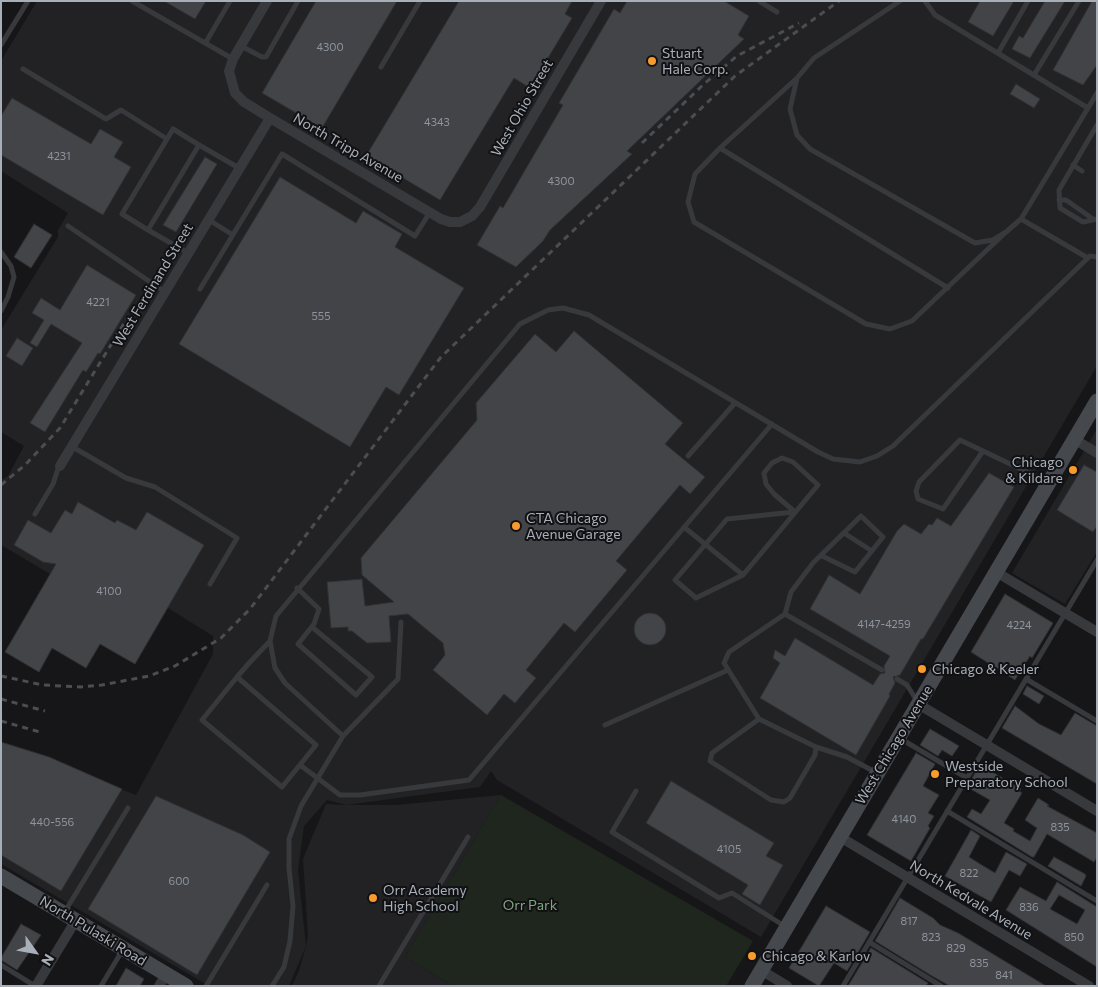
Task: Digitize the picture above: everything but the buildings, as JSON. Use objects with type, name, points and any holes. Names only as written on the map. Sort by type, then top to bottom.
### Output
[{"type":"main road","name":"West Chicago Avenue","points":[[752,986],[1097,401]]},
{"type":"main road","name":"North Pulaski Road","points":[[1,876],[124,949],[162,980],[186,986]]},
{"type":"street","points":[[233,59],[267,1]]},
{"type":"street","name":"West Ohio Street","points":[[460,222],[472,216],[480,208],[601,1]]},
{"type":"street","name":"North Tripp Avenue","points":[[233,59],[229,71],[231,83],[236,94],[244,102],[430,212],[450,222],[460,222]]},
{"type":"street","name":"West Ferdinand Street","points":[[60,466],[270,118]]},
{"type":"street","points":[[1074,440],[1097,453]]},
{"type":"street","points":[[996,572],[1097,632]]},
{"type":"street","points":[[918,704],[1097,811]]},
{"type":"street","name":"North Kedvale Avenue","points":[[840,837],[1089,986]]},
{"type":"street","points":[[36,986],[70,917]]},
{"type":"street","points":[[761,970],[787,986]]},
{"type":"lane","points":[[1,45],[28,1]]},
{"type":"lane","points":[[132,1],[233,59]]},
{"type":"lane","points":[[206,42],[230,1]]},
{"type":"lane","points":[[241,46],[266,57],[298,1]]},
{"type":"lane","points":[[380,67],[420,1]]},
{"type":"lane","points":[[759,1],[777,12]]},
{"type":"lane","points":[[900,1],[814,58],[797,78],[720,148],[695,174],[688,202],[694,222],[866,324],[890,329],[912,321],[1021,219],[1097,92]]},
{"type":"lane","points":[[925,1],[935,15],[1088,108]]},
{"type":"lane","points":[[998,53],[1028,1]]},
{"type":"lane","points":[[1034,75],[1079,1]]},
{"type":"lane","points":[[23,69],[106,119],[122,110],[167,139]]},
{"type":"lane","points":[[797,78],[790,109],[797,135],[810,149],[975,243],[993,240],[1006,232]]},
{"type":"lane","points":[[1059,200],[1066,200],[1095,218],[1089,222],[1083,222],[1060,208],[1059,200],[1059,190],[1097,125]]},
{"type":"lane","points":[[188,253],[122,214],[167,139],[173,130],[240,168]]},
{"type":"lane","points":[[148,230],[199,145]]},
{"type":"lane","points":[[720,148],[948,288]]},
{"type":"lane","points":[[200,289],[282,154],[415,236],[430,212]]},
{"type":"lane","points":[[1073,166],[1082,171]]},
{"type":"lane","points":[[1021,219],[1088,258],[1097,257]]},
{"type":"lane","points":[[209,220],[233,235]]},
{"type":"lane","points":[[68,226],[165,292]]},
{"type":"lane","points":[[1,252],[11,266],[14,277],[11,291],[1,311]]},
{"type":"lane","points":[[343,736],[285,683],[275,668],[270,641],[276,616],[297,588],[520,324],[548,310],[563,308],[589,316],[833,459],[860,462],[877,456],[893,446],[1088,258]]},
{"type":"lane","points":[[688,456],[735,402]]},
{"type":"lane","points":[[300,766],[340,795],[469,780],[772,424]]},
{"type":"lane","points":[[984,451],[943,509],[918,499],[916,491],[919,482],[960,440],[984,451],[1048,483]]},
{"type":"lane","points":[[72,446],[126,478],[155,487],[237,538],[210,584]]},
{"type":"lane","points":[[782,458],[793,462],[818,485],[743,575],[696,598],[675,580],[727,519],[795,512],[774,494],[766,484],[764,473],[772,463],[782,458]]},
{"type":"lane","points":[[35,514],[53,484],[60,466]]},
{"type":"lane","points":[[822,556],[855,572],[883,537],[861,516],[813,563],[791,592],[785,614],[729,652],[724,662],[759,719],[816,747],[847,757],[878,773]]},
{"type":"lane","points":[[684,527],[743,575]]},
{"type":"lane","points":[[844,533],[872,551]]},
{"type":"lane","points":[[843,986],[1097,560]]},
{"type":"lane","points":[[297,588],[319,609],[312,627],[298,644],[356,695],[372,678],[312,627]]},
{"type":"lane","points":[[785,614],[882,670]]},
{"type":"lane","points":[[272,986],[284,967],[290,941],[293,906],[288,868],[289,839],[301,806],[343,736],[398,679],[401,622]]},
{"type":"lane","points":[[237,678],[316,745],[282,787],[202,720],[237,678],[270,641]]},
{"type":"lane","points":[[605,725],[728,670]]},
{"type":"lane","points":[[897,679],[907,685],[918,704]]},
{"type":"lane","points":[[1026,679],[1097,721]]},
{"type":"lane","points":[[759,719],[712,753],[710,761],[771,800],[784,802],[790,798],[815,755],[816,747]]},
{"type":"lane","points":[[899,737],[967,778]]},
{"type":"lane","points":[[636,791],[612,832],[720,898],[732,893],[787,927]]},
{"type":"lane","points":[[70,917],[128,808]]},
{"type":"lane","points":[[947,811],[1097,901]]},
{"type":"lane","points":[[379,986],[468,837]]},
{"type":"lane","points":[[206,986],[267,884]]},
{"type":"lane","points":[[869,942],[941,986]]},
{"type":"lane","points":[[101,986],[124,949]]},
{"type":"lane","points":[[1,965],[36,986]]},
{"type":"shaded area","points":[[37,1],[1097,1],[1097,366],[761,937],[497,780],[491,771],[480,787],[346,805],[327,800],[304,826],[298,870],[306,946],[289,986],[209,986],[1,864],[1,743],[136,795],[213,654],[213,636],[168,608],[135,664],[100,644],[86,668],[53,648],[39,672],[5,652],[50,574],[1,545],[1,480],[8,476],[24,446],[1,432],[1,330],[58,237],[58,230],[68,213],[1,171],[1,61]]},
{"type":"shaded area","points":[[1097,429],[1097,552],[1065,604],[1012,573]]},
{"type":"shaded area","name":"Orr Academy High School","points":[[501,795],[405,957],[453,986],[292,986],[299,971],[308,936],[303,859],[326,804],[396,805]]},
{"type":"green space","name":"Orr Park","points":[[501,795],[753,941],[726,986],[453,986],[405,957]]},
{"type":"railway","points":[[1,676],[43,685],[81,687],[102,685],[149,676],[175,666],[221,638],[250,609],[441,357],[735,76],[839,1]]},
{"type":"railway","points":[[642,143],[704,84],[737,56],[799,23]]},
{"type":"railway","points":[[1,485],[25,465],[60,428],[128,317]]},
{"type":"railway","points":[[1,699],[45,711]]},
{"type":"railway","points":[[1,721],[40,732]]},
{"type":"place","name":"Stuart Hale Corp.","points":[[652,61]]},
{"type":"place","name":"Chicago & Kildare","points":[[1073,470]]},
{"type":"place","name":"CTA Chicago Avenue Garage","points":[[516,526]]},
{"type":"place","name":"Chicago & Keeler","points":[[922,669]]},
{"type":"place","name":"Westside Preparatory School","points":[[935,774]]},
{"type":"place","name":"Orr Academy High School","points":[[373,898]]},
{"type":"place","name":"Chicago & Karlov","points":[[752,956]]}]
